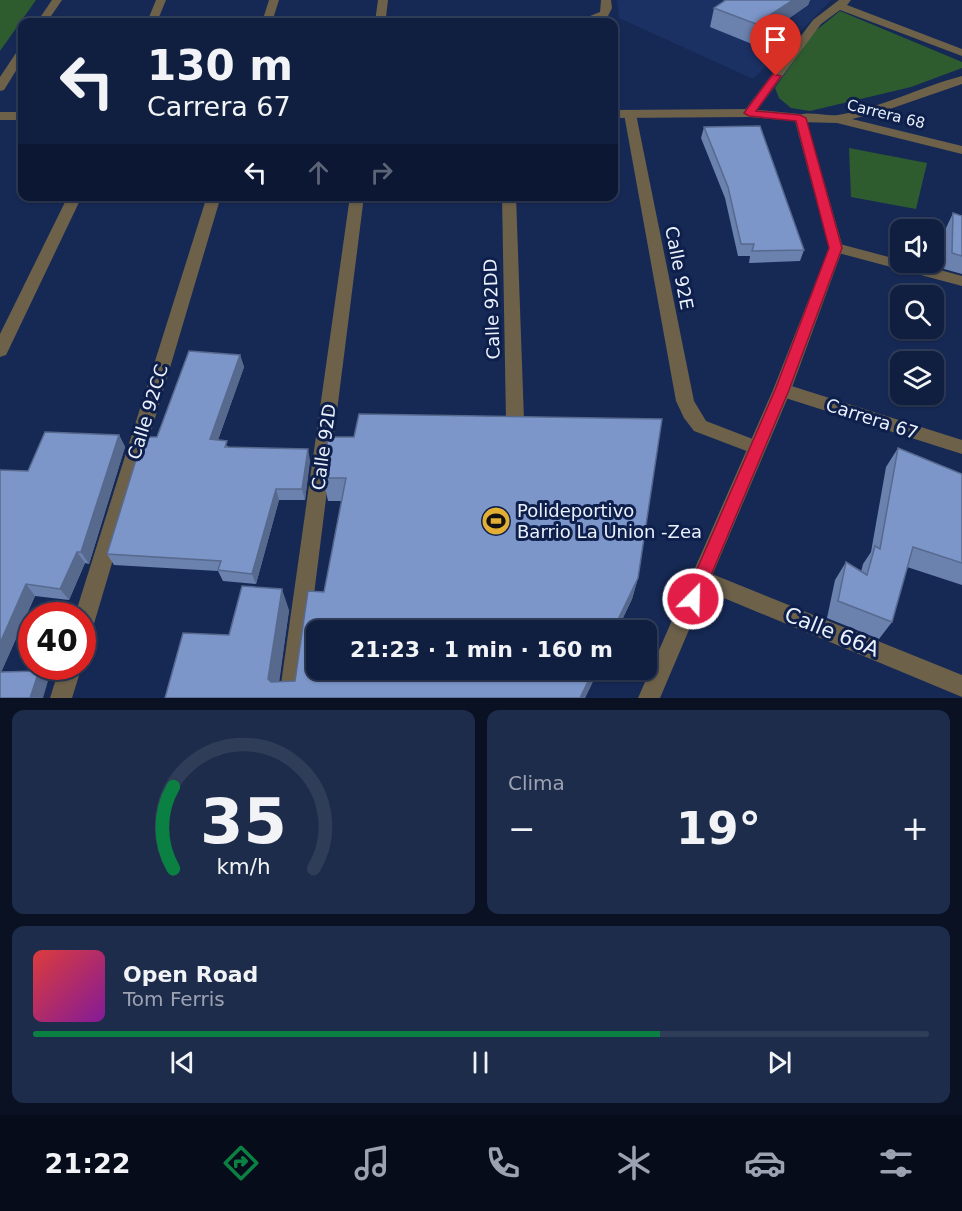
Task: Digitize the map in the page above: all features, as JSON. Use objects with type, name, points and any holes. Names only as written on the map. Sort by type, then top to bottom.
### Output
[{"type":"street","points":[[45,18],[57,0]]},
{"type":"street","points":[[154,18],[162,0]]},
{"type":"street","points":[[268,18],[274,0]]},
{"type":"street","points":[[381,18],[383,0]]},
{"type":"street","points":[[594,18],[604,14],[607,8],[606,0]]},
{"type":"street","points":[[749,113],[817,22],[842,2],[962,53]]},
{"type":"street","points":[[0,87],[18,58]]},
{"type":"street","points":[[837,119],[880,108],[962,80]]},
{"type":"street","points":[[618,114],[749,113],[800,118],[836,248],[782,390],[649,698]]},
{"type":"street","name":"Calle 92E","points":[[630,114],[685,401],[690,413],[700,426],[757,448]]},
{"type":"street","points":[[0,116],[18,116]]},
{"type":"street","name":"Carrera 68","points":[[800,118],[837,119],[962,150]]},
{"type":"street","points":[[0,351],[73,201]]},
{"type":"street","name":"Calle 92CC","points":[[90,602],[212,201]]},
{"type":"street","name":"Calle 92D","points":[[290,698],[356,201]]},
{"type":"street","name":"Calle 92DD","points":[[509,201],[515,420]]},
{"type":"street","points":[[836,248],[962,281]]},
{"type":"street","name":"Carrera 67","points":[[782,390],[962,447]]},
{"type":"street","name":"Calle 66A","points":[[702,579],[962,686]]},
{"type":"street","points":[[61,698],[67,680]]},
{"type":"shaded area","points":[[617,0],[831,0],[753,79],[619,18]]},
{"type":"green space","points":[[0,0],[36,0],[23,18],[18,18],[18,26],[0,51]]},
{"type":"green space","points":[[840,11],[962,62],[962,68],[911,87],[810,111],[791,108],[779,98],[775,88],[814,32]]},
{"type":"green space","points":[[849,148],[927,163],[916,209],[851,197]]},
{"type":"building","points":[[726,0],[793,0],[756,24],[714,8]]},
{"type":"building","points":[[760,126],[804,250],[752,251],[754,244],[741,244],[728,187],[704,127]]},
{"type":"building","points":[[953,213],[962,216],[962,256],[952,253]]},
{"type":"building","points":[[189,351],[240,355],[210,439],[227,441],[225,447],[308,449],[302,489],[276,489],[252,574],[218,570],[221,561],[107,554],[143,437],[157,437]]},
{"type":"building","name":"Polideportivo Barrio La Union -Zea","points":[[359,414],[662,419],[638,578],[618,620],[306,620],[306,680],[589,680],[580,698],[165,698],[183,633],[229,635],[242,586],[282,589],[268,679],[271,682],[295,681],[308,591],[324,592],[346,478],[323,478],[328,437],[354,437]]},
{"type":"building","points":[[45,432],[119,435],[81,552],[77,552],[60,589],[26,584],[0,643],[0,470],[28,471]]},
{"type":"building","points":[[898,448],[962,474],[962,563],[913,547],[892,622],[838,601],[846,562],[867,575],[875,546],[880,549]]},
{"type":"building","points":[[0,672],[18,672],[18,680],[36,680],[30,698],[0,698]]},
{"type":"place","name":"Polideportivo Barrio La Union -Zea","points":[[496,521]]},
{"type":"route","points":[[693,599],[782,390],[836,248],[800,118],[749,113],[776,76]]}]
